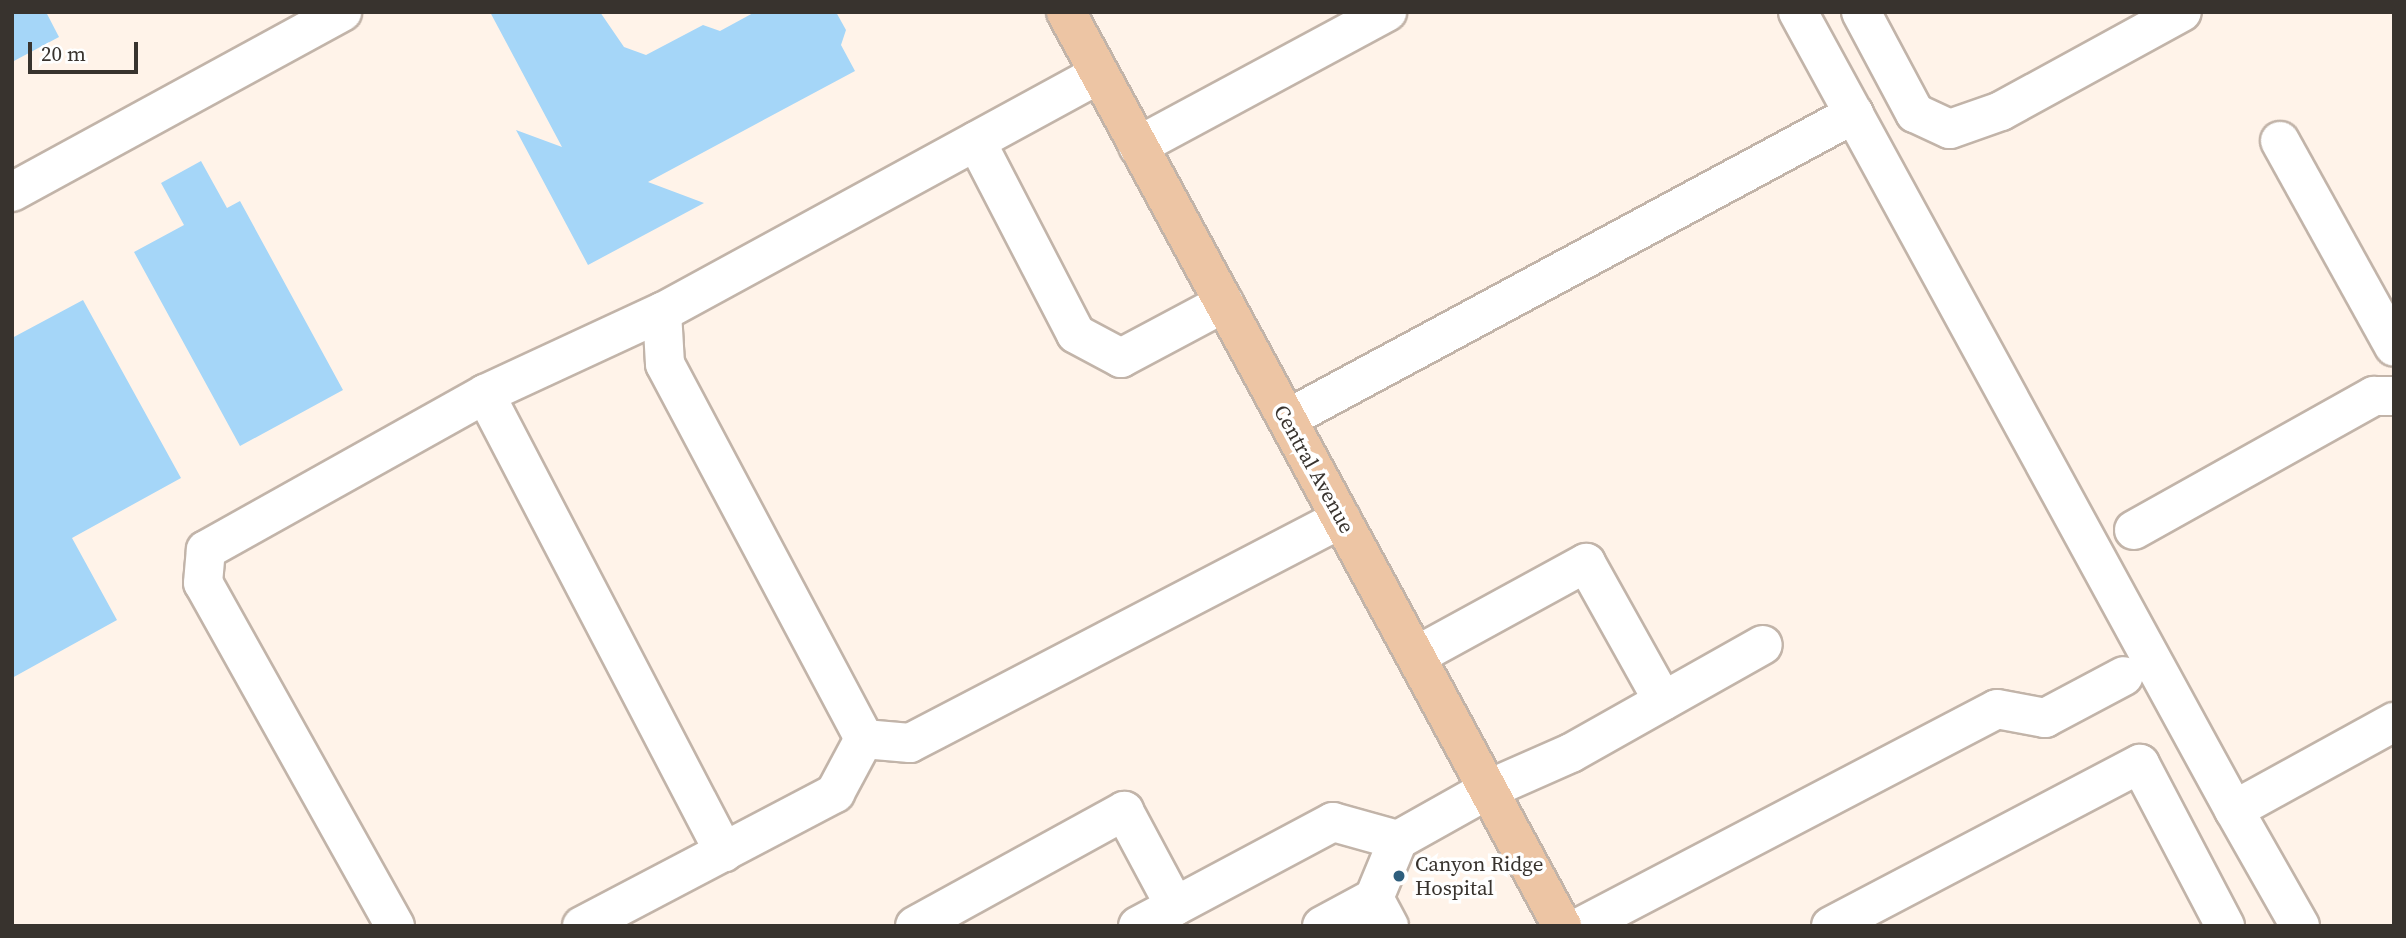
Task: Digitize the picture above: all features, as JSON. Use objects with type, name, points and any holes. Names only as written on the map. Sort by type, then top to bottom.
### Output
[{"type":"main road","name":"Central Avenue","points":[[1066,12],[1562,926]]},
{"type":"lane","points":[[12,192],[341,12]]},
{"type":"lane","points":[[1138,146],[1387,12]]},
{"type":"lane","points":[[1798,12],[2300,926]]},
{"type":"lane","points":[[1861,12],[1915,113],[1950,129],[2001,111],[2182,12]]},
{"type":"lane","points":[[395,926],[203,583],[206,550],[485,394],[662,312],[1099,74]]},
{"type":"lane","points":[[1287,419],[1854,114]]},
{"type":"lane","points":[[976,141],[1076,334],[1121,358],[1224,303]]},
{"type":"lane","points":[[2280,141],[2394,347]]},
{"type":"lane","points":[[662,312],[665,364],[864,739]]},
{"type":"lane","points":[[485,394],[724,852]]},
{"type":"lane","points":[[2134,530],[2374,396],[2394,396]]},
{"type":"lane","points":[[864,739],[910,743],[1341,519]]},
{"type":"lane","points":[[1416,656],[1586,563],[1663,701]]},
{"type":"lane","points":[[1138,926],[1333,822],[1398,840],[1488,790],[1571,753],[1763,645]]},
{"type":"lane","points":[[1582,926],[1997,709],[2045,719],[2124,676]]},
{"type":"lane","points":[[2234,810],[2394,722]]},
{"type":"lane","points":[[582,926],[835,793],[864,739]]},
{"type":"lane","points":[[1831,926],[2140,764],[2225,926]]},
{"type":"lane","points":[[915,926],[1124,811],[1175,906]]},
{"type":"lane","points":[[1322,926],[1382,912],[1398,840]]},
{"type":"building","points":[[12,12],[46,12],[59,37],[12,62]]},
{"type":"building","points":[[490,12],[600,12],[624,47],[646,55],[703,25],[720,31],[755,12],[836,12],[846,30],[841,45],[855,71],[648,182],[704,203],[588,265],[516,130],[562,147]]},
{"type":"building","points":[[201,161],[227,208],[240,201],[343,390],[240,446],[134,252],[184,225],[161,183]]},
{"type":"building","points":[[83,300],[181,478],[72,538],[117,620],[12,678],[12,338]]},
{"type":"place","name":"Canyon Ridge Hospital","points":[[1399,876]]}]
